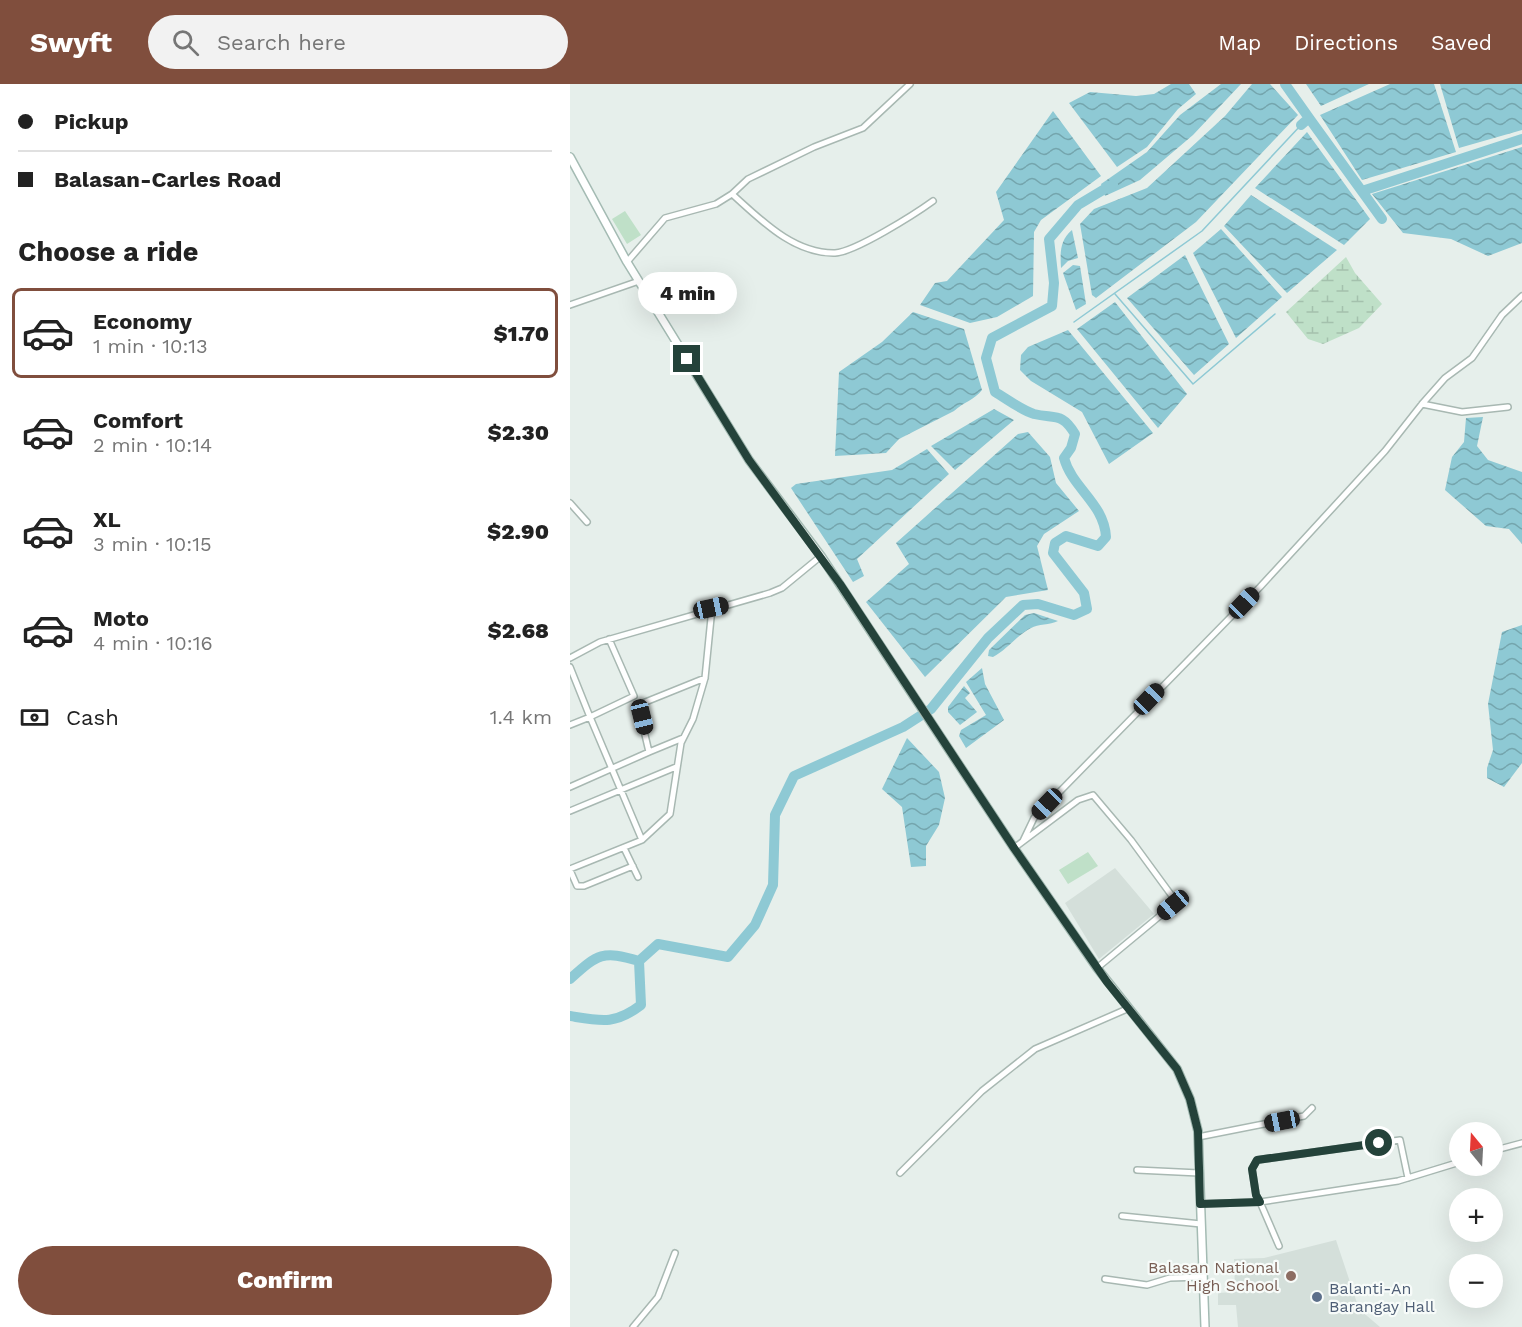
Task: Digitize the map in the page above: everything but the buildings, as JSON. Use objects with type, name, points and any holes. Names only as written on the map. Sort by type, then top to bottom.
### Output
[{"type":"main road","points":[[570,157],[627,262],[749,460],[821,556],[1014,848],[1097,968],[1127,1009],[1177,1069],[1190,1099],[1198,1137],[1205,1327]]},
{"type":"street","points":[[627,262],[665,218],[680,212],[716,204],[732,194],[748,179],[814,147],[863,128],[910,84]]},
{"type":"street","points":[[732,194],[771,230],[796,243],[835,253],[885,231],[933,201]]},
{"type":"street","points":[[570,305],[639,281]]},
{"type":"street","points":[[1023,841],[1034,818],[1260,587],[1385,451],[1445,378],[1472,358],[1502,315],[1522,296]]},
{"type":"street","points":[[1422,404],[1462,412],[1508,407]]},
{"type":"street","points":[[570,503],[587,522]]},
{"type":"street","points":[[570,658],[609,639],[711,608],[746,601],[782,588],[821,556]]},
{"type":"street","points":[[633,866],[584,886],[577,886],[570,870],[642,840],[670,813],[676,767],[683,738],[693,719],[705,678],[711,608]]},
{"type":"street","points":[[609,639],[638,705],[649,752]]},
{"type":"street","points":[[570,667],[642,840]]},
{"type":"street","points":[[638,705],[705,678]]},
{"type":"street","points":[[570,725],[634,696]]},
{"type":"street","points":[[570,787],[683,738]]},
{"type":"street","points":[[570,811],[676,767]]},
{"type":"street","points":[[1014,848],[1077,800],[1093,795],[1131,840],[1175,900],[1173,905],[1097,968]]},
{"type":"street","points":[[624,848],[638,877]]},
{"type":"street","points":[[900,1173],[982,1091],[1035,1049],[1127,1009]]},
{"type":"street","points":[[1198,1137],[1304,1116],[1312,1108]]},
{"type":"street","points":[[1279,1246],[1256,1195],[1252,1169],[1257,1160],[1400,1140],[1408,1178]]},
{"type":"street","points":[[1503,1148],[1522,1143]]},
{"type":"street","points":[[1200,1204],[1260,1202],[1325,1193],[1408,1178],[1449,1165]]},
{"type":"street","points":[[1137,1170],[1199,1173]]},
{"type":"street","points":[[1122,1216],[1201,1224]]},
{"type":"street","points":[[633,1327],[657,1297],[675,1253]]},
{"type":"street","points":[[1105,1280],[1147,1285],[1170,1278],[1203,1277]]},
{"type":"shaded area","points":[[1115,868],[1154,914],[1099,959],[1065,903]]},
{"type":"shaded area","name":"Balasan National High School","points":[[1336,1240],[1359,1309],[1380,1327],[1238,1327],[1236,1305],[1218,1305],[1218,1293],[1235,1292],[1234,1259],[1264,1258]]},
{"type":"green space","points":[[625,211],[641,235],[627,244],[612,219]]},
{"type":"green space","points":[[1346,257],[1355,273],[1382,304],[1359,328],[1323,344],[1308,339],[1286,312]]},
{"type":"green space","points":[[1088,852],[1098,866],[1068,884],[1059,870]]},
{"type":"water","points":[[1171,84],[1189,84],[1196,94],[1178,109],[1147,147],[1117,167],[1069,103],[1090,92],[1136,96],[1154,94]]},
{"type":"water","points":[[1221,84],[1241,84],[1193,135],[1140,180],[1105,196],[1101,184],[1147,152],[1180,115]]},
{"type":"water","points":[[1252,84],[1270,84],[1298,115],[1196,222],[1096,298],[1092,295],[1080,224],[1094,209],[1147,188],[1225,116]]},
{"type":"water","points":[[1306,84],[1369,84],[1321,106]]},
{"type":"water","points":[[1390,84],[1434,84],[1456,152],[1362,180],[1320,115]]},
{"type":"water","points":[[1440,84],[1522,84],[1522,130],[1459,148]]},
{"type":"water","points":[[1053,111],[1101,176],[1041,220],[1034,232],[1033,296],[997,317],[970,323],[920,305],[935,283],[947,281],[1004,220],[996,192]]},
{"type":"water","points":[[1307,132],[1370,219],[1344,245],[1255,188]]},
{"type":"water","points":[[1522,147],[1522,243],[1488,256],[1451,239],[1403,233],[1372,194]]},
{"type":"water","points":[[1251,195],[1337,250],[1287,293],[1224,226]]},
{"type":"water","points":[[1221,229],[1282,297],[1236,338],[1193,253]]},
{"type":"water","points":[[1072,230],[1078,258],[1068,261],[1061,268],[1062,247],[1065,238]]},
{"type":"water","points":[[1185,255],[1229,344],[1194,375],[1127,298]]},
{"type":"water","points":[[1073,265],[1080,266],[1086,304],[1076,310],[1063,273]]},
{"type":"water","points":[[1115,302],[1187,394],[1158,428],[1077,329]]},
{"type":"water","points":[[913,312],[964,329],[982,390],[954,411],[899,439],[886,453],[835,456],[839,372],[882,342]]},
{"type":"water","points":[[1068,330],[1153,433],[1109,464],[1082,412],[1031,381],[1020,370],[1021,355],[1028,347]]},
{"type":"water","points":[[994,409],[1014,420],[955,470],[931,446]]},
{"type":"water","points":[[1483,417],[1477,446],[1488,460],[1522,472],[1522,544],[1509,529],[1486,526],[1445,490],[1452,457],[1464,442],[1466,418]]},
{"type":"water","points":[[1028,432],[1050,457],[1056,483],[1079,511],[1044,534],[1037,546],[1048,590],[1006,597],[925,677],[866,602],[909,564],[896,543],[1018,434]]},
{"type":"water","points":[[927,449],[949,474],[857,559],[864,576],[853,582],[791,488],[796,484],[892,470]]},
{"type":"water","points":[[1034,613],[1058,621],[1031,628],[998,654],[993,657],[988,656],[989,650],[1025,615]]},
{"type":"water","points":[[1522,625],[1522,763],[1504,787],[1487,778],[1487,768],[1493,750],[1488,704],[1502,632]]},
{"type":"water","points":[[982,668],[985,684],[1004,720],[966,748],[959,736],[961,730],[986,715],[966,682]]},
{"type":"water","points":[[964,686],[970,693],[965,698],[977,712],[960,725],[948,712],[948,707]]},
{"type":"water","points":[[907,738],[939,772],[945,798],[939,825],[926,846],[926,866],[911,867],[902,807],[882,789]]},
{"type":"waterway","points":[[1285,84],[1309,118],[1301,125]]},
{"type":"waterway","points":[[1309,118],[1382,219]]},
{"type":"waterway","points":[[1074,322],[1202,231],[1301,125]]},
{"type":"waterway","points":[[1362,191],[1522,139]]},
{"type":"waterway","points":[[570,1016],[615,1019],[641,1005],[639,961],[658,944],[728,957],[755,925],[773,885],[775,815],[794,776],[903,727],[931,709],[988,638],[1023,605],[1038,604],[1074,615],[1087,609],[1084,593],[1053,553],[1055,543],[1066,536],[1098,546],[1106,537],[1100,515],[1068,469],[1064,458],[1071,448],[1075,434],[1062,419],[1029,412],[995,392],[986,358],[992,338],[1052,306],[1054,283],[1049,239],[1078,205],[1113,184]]},
{"type":"waterway","points":[[1115,294],[1193,384],[1275,314]]},
{"type":"waterway","points":[[570,979],[587,964],[601,956],[617,956],[639,961]]},
{"type":"place","name":"Balasan National High School","points":[[1291,1276]]},
{"type":"place","name":"Balanti-An Barangay Hall","points":[[1317,1297]]},
{"type":"route","points":[[687,359],[749,460],[821,556],[1014,848],[1107,982],[1177,1069],[1190,1099],[1198,1131],[1200,1204],[1260,1202],[1256,1195],[1252,1169],[1252,1164],[1257,1160],[1379,1143]]}]
